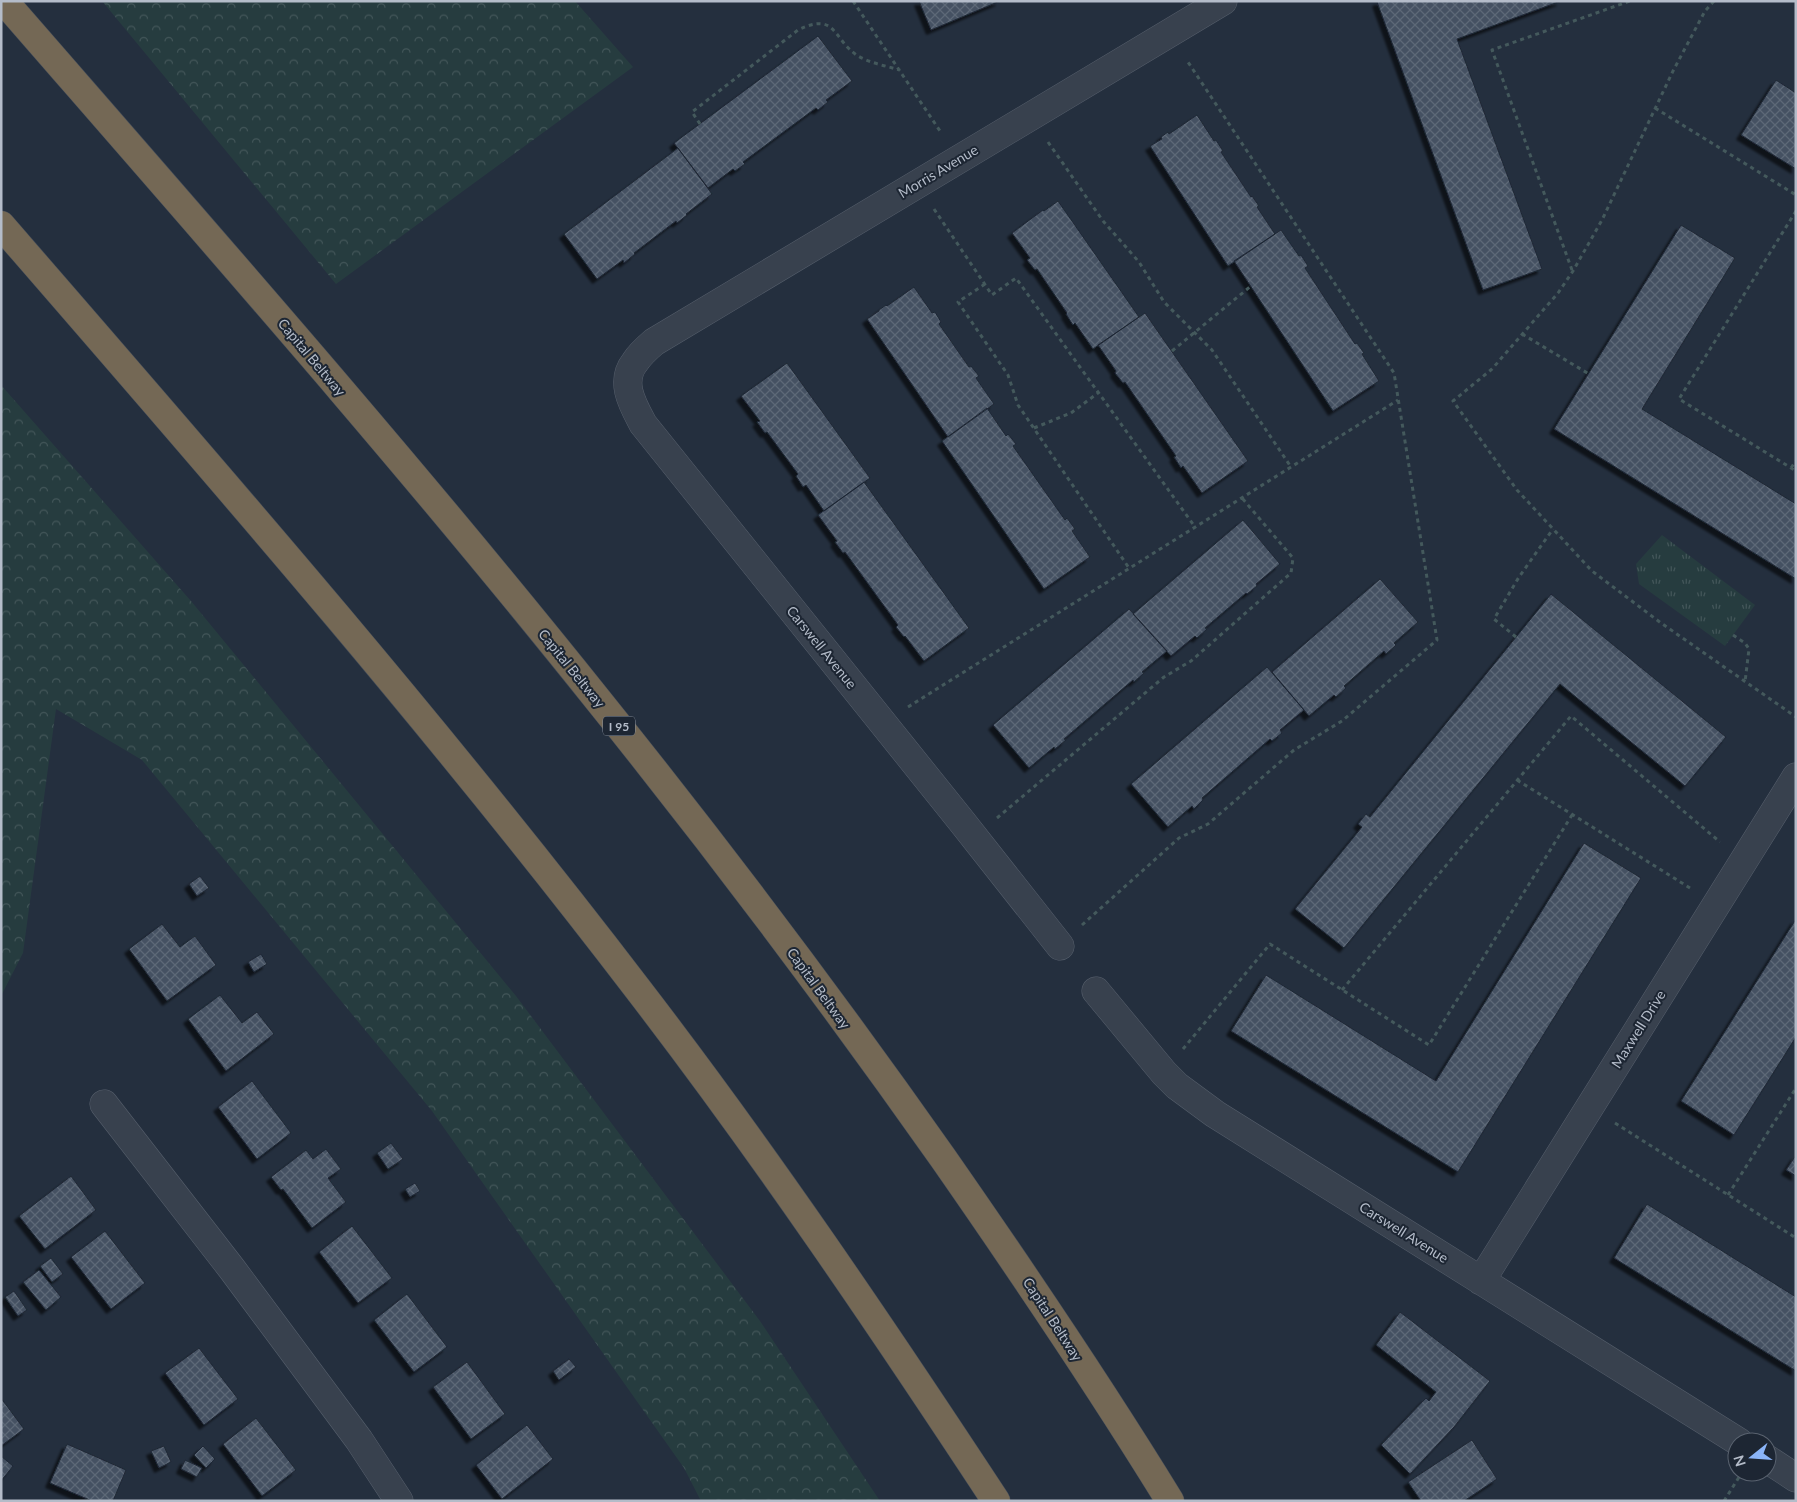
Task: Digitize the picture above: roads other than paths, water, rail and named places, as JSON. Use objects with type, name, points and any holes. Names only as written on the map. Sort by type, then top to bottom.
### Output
[{"type":"highway","name":"Capital Beltway","points":[[4,1],[253,287],[438,504],[598,700],[732,872],[893,1088],[1022,1271],[1170,1501]]},
{"type":"highway","points":[[1,225],[314,589],[472,780],[637,988],[768,1167],[897,1351],[996,1501]]},
{"type":"street","name":"Morris Avenue","points":[[654,342],[1223,1]]},
{"type":"street","name":"Carswell Avenue","points":[[654,342],[633,363],[628,379],[629,398],[643,424],[1060,946]]},
{"type":"street","name":"Maxwell Drive","points":[[1481,1281],[1796,777]]},
{"type":"street","name":"Carswell Avenue","points":[[1096,991],[1164,1073],[1177,1086],[1215,1114],[1727,1435]]},
{"type":"street","points":[[104,1104],[232,1269],[360,1440],[399,1501]]},
{"type":"street","points":[[1777,1466],[1796,1478]]}]
